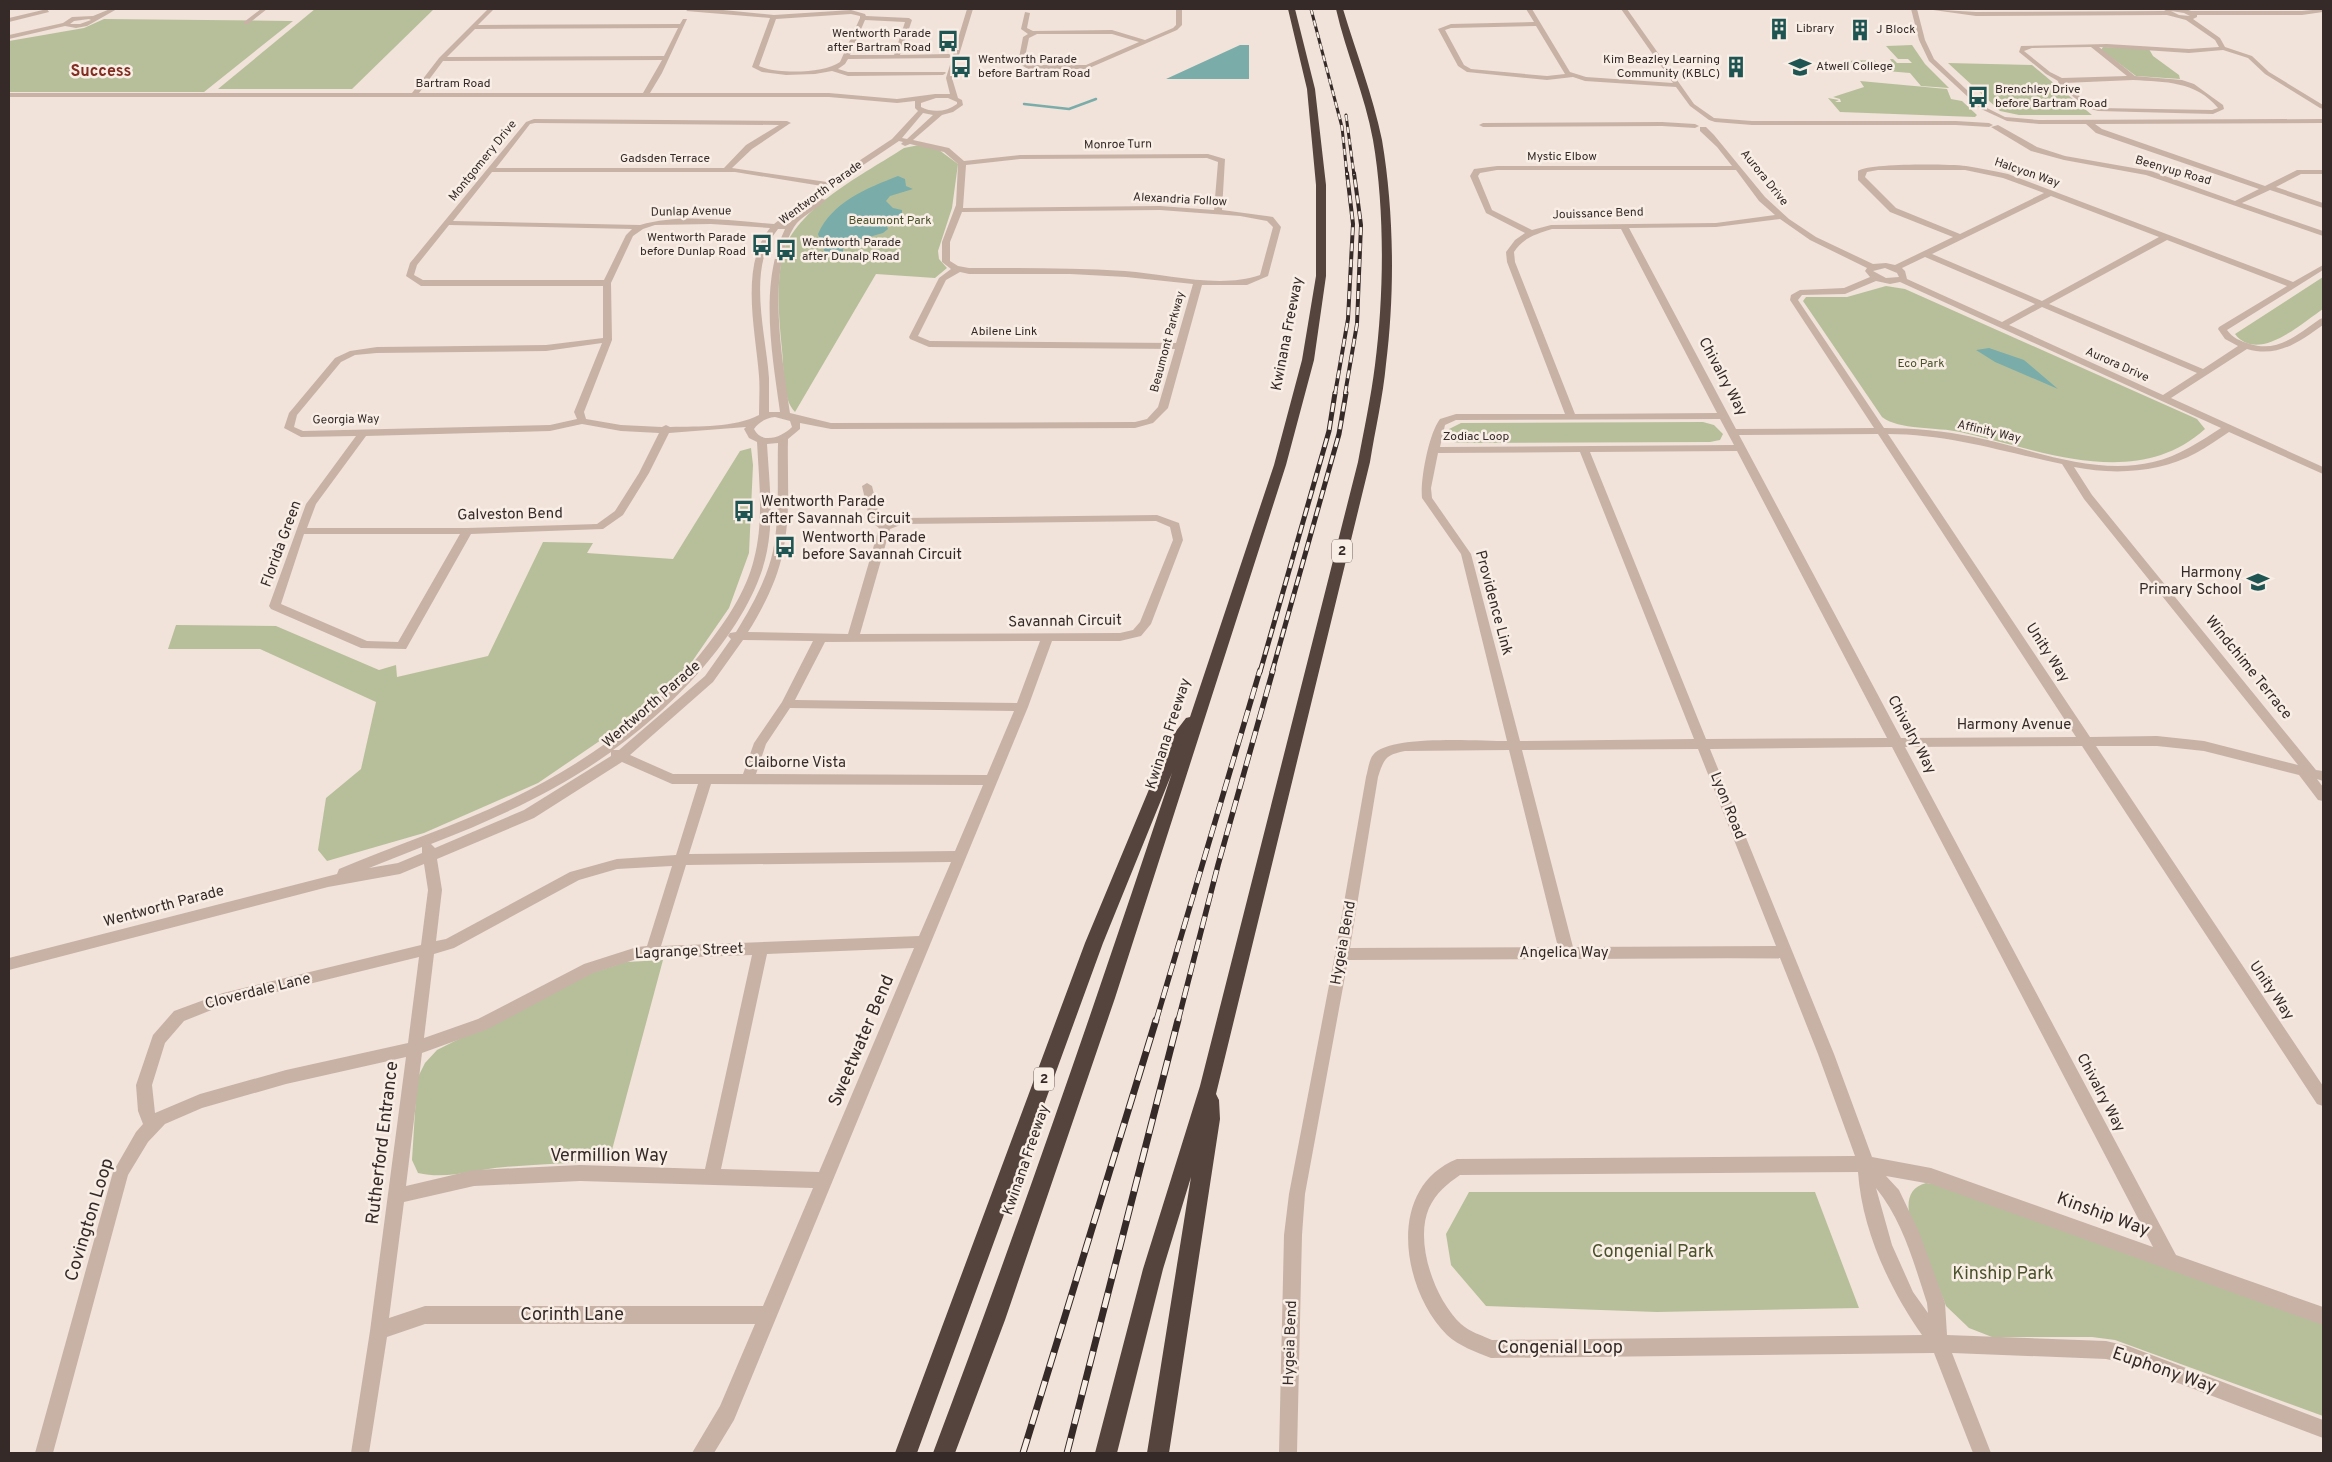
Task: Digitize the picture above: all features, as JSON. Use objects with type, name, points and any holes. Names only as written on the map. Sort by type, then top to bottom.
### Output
[{"type":"highway","name":"Kwinana Freeway","points":[[944,1453],[994,1320],[1106,998],[1280,464],[1308,360],[1321,276],[1321,185],[1311,90],[1291,9]]},
{"type":"highway","name":"2","points":[[1106,1453],[1153,1269],[1209,1086],[1364,462],[1381,364],[1386,274],[1384,188],[1377,140],[1366,94],[1340,9]]},
{"type":"highway","name":"2","points":[[906,1453],[1094,943],[1178,739],[1198,712]]},
{"type":"highway","name":"2","points":[[1158,1453],[1210,1120],[1209,1086]]},
{"type":"street","points":[[9,37],[68,24],[92,22],[94,18],[114,9]]},
{"type":"street","points":[[246,23],[264,9]]},
{"type":"street","points":[[414,95],[441,58],[491,9]]},
{"type":"street","name":"Wentworth Parade","points":[[764,416],[764,378],[755,293],[761,254],[776,226],[829,184],[898,139],[920,109],[918,102],[931,97],[941,79],[964,9]]},
{"type":"street","points":[[931,97],[955,98],[949,78],[970,9]]},
{"type":"street","points":[[1032,33],[1026,37],[1021,63],[1028,67],[1087,67],[1175,28],[1179,25],[1179,9]]},
{"type":"street","points":[[1529,9],[1536,24],[1546,34],[1566,70],[1574,75]]},
{"type":"street","points":[[1624,9],[1692,105],[1716,123]]},
{"type":"street","points":[[1914,9],[1922,40],[1932,60],[1983,108],[2005,118],[2012,126],[2014,137]]},
{"type":"street","points":[[1929,9],[1986,14],[2167,13],[2190,16],[2302,13],[2323,10]]},
{"type":"street","points":[[2167,13],[2167,10],[2174,9],[2190,16],[2218,39],[2223,48]]},
{"type":"street","points":[[645,95],[659,73],[690,10],[713,10],[774,17],[852,12],[863,15],[863,18]]},
{"type":"street","points":[[9,20],[47,11]]},
{"type":"street","points":[[68,24],[82,17],[106,12]]},
{"type":"street","points":[[1027,13],[1024,29],[1032,33],[1112,32],[1146,42]]},
{"type":"street","points":[[82,17],[94,18]]},
{"type":"street","points":[[774,17],[755,64],[756,69],[775,72],[836,70],[848,74],[941,79]]},
{"type":"street","points":[[863,18],[909,20],[896,56]]},
{"type":"street","points":[[836,70],[841,67],[863,18]]},
{"type":"street","points":[[1536,24],[1451,26],[1442,30],[1462,66],[1469,71],[1542,78],[1574,75],[1600,80],[1678,85]]},
{"type":"street","points":[[472,27],[682,26]]},
{"type":"street","points":[[2093,46],[2133,78]]},
{"type":"street","points":[[2061,80],[2061,84],[2089,107],[2100,110],[2203,112],[2221,110],[2221,106],[2192,85],[2180,81],[2133,78],[2061,80],[2048,73],[2021,51],[2023,48],[2134,46],[2210,51],[2223,48],[2250,57],[2267,73],[2322,107]]},
{"type":"street","points":[[846,57],[949,56]]},
{"type":"street","points":[[441,58],[665,58]]},
{"type":"street","name":"Bartram Road","points":[[9,95],[828,95],[897,101],[931,97]]},
{"type":"street","name":"Wentworth Parade","points":[[9,964],[328,881],[400,868],[529,814],[620,757],[709,679],[740,637],[752,616],[778,551],[786,437],[797,427],[790,417],[777,349],[774,293],[780,251],[790,227],[840,186],[910,141],[940,113],[958,108],[960,101],[955,98]]},
{"type":"street","name":"Bartram Road","points":[[897,101],[920,109]]},
{"type":"street","points":[[1692,105],[1693,120],[1703,129],[1716,123]]},
{"type":"street","points":[[1983,108],[1985,118],[1992,126]]},
{"type":"street","points":[[920,109],[940,113]]},
{"type":"street","points":[[1483,125],[1662,124],[1701,118],[1716,123],[1956,122],[2012,126],[2039,122]]},
{"type":"street","points":[[1956,122],[1985,118],[2039,122],[2323,121]]},
{"type":"street","name":"Montgomery Drive","points":[[607,283],[421,283],[410,276],[413,265],[528,123],[534,121],[787,123],[749,147],[726,170]]},
{"type":"street","points":[[2088,122],[2099,131],[2323,206]]},
{"type":"street","name":"Aurora Drive","points":[[1716,123],[1720,143]]},
{"type":"street","name":"Beenyup Road","points":[[1992,126],[2034,149],[2064,158],[2148,173],[2323,234]]},
{"type":"street","name":"Aurora Drive","points":[[1703,129],[1720,143],[1760,197],[1780,217],[1817,242],[1874,272]]},
{"type":"street","points":[[898,139],[946,150],[962,163],[959,210],[946,244],[944,256],[946,262],[958,269]]},
{"type":"street","name":"Monroe Turn","points":[[962,163],[1020,157],[1208,156],[1222,161],[1218,212]]},
{"type":"street","name":"Mystic Elbow","points":[[1530,233],[1489,211],[1474,176],[1476,172],[1498,168],[1739,168]]},
{"type":"street","name":"Halcyon Way","points":[[1960,237],[1893,210],[1860,178],[1861,173],[1865,170],[1878,168],[1978,170],[2005,176],[2292,285]]},
{"type":"street","name":"Gadsden Terrace","points":[[489,170],[726,170],[761,173],[840,186]]},
{"type":"street","points":[[2237,203],[2300,172],[2323,172]]},
{"type":"street","points":[[1896,268],[2051,193]]},
{"type":"street","name":"Alexandria Follow","points":[[959,210],[1160,208],[1218,212],[1270,219],[1277,227],[1264,276],[1248,282],[1198,282]]},
{"type":"street","name":"Jouissance Bend","points":[[1571,416],[1512,262],[1510,252],[1516,241],[1530,233],[1552,227],[1575,225],[1716,225],[1780,217]]},
{"type":"street","name":"Dunlap Avenue","points":[[582,421],[580,412],[608,340],[607,283],[630,235],[640,227],[655,223],[711,222],[790,227]]},
{"type":"street","points":[[447,223],[640,227]]},
{"type":"street","name":"Chivalry Way","points":[[1623,225],[2170,1260]]},
{"type":"street","points":[[2001,326],[2166,237]]},
{"type":"street","points":[[1924,254],[2204,373]]},
{"type":"street","points":[[1886,266],[1896,268],[1904,273],[1904,278],[1893,282],[1874,272],[1886,266]]},
{"type":"street","points":[[2323,266],[2222,329],[2226,336],[2245,346],[2269,352],[2279,349],[2323,321]]},
{"type":"street","name":"Beaumont Parkway","points":[[790,417],[832,426],[1135,425],[1150,421],[1163,408],[1198,282],[1126,274],[1070,271],[994,273],[958,269]]},
{"type":"street","name":"Abilene Link","points":[[958,269],[943,278],[913,337],[929,344],[1180,346]]},
{"type":"street","name":"Unity Way","points":[[1874,272],[1845,291],[1800,293],[1793,298],[2323,1099]]},
{"type":"street","name":"Aurora Drive","points":[[1902,280],[2323,470]]},
{"type":"street","name":"Georgia Way","points":[[582,421],[550,428],[363,433],[301,434],[289,428],[292,415],[338,360],[354,352],[377,350],[546,348],[608,340]]},
{"type":"street","points":[[2163,399],[2245,346]]},
{"type":"street","points":[[582,421],[606,428],[719,428],[752,423],[764,416],[790,417]]},
{"type":"street","name":"Zodiac Loop","points":[[1724,416],[1450,418],[1441,422],[1434,450],[1741,448]]},
{"type":"street","points":[[750,435],[749,429],[752,423]]},
{"type":"street","name":"Beaumont Parkway","points":[[786,437],[832,426]]},
{"type":"street","name":"Galveston Bend","points":[[300,531],[467,531],[599,527],[619,513],[644,473],[666,428]]},
{"type":"street","points":[[719,428],[750,435],[762,440],[786,437]]},
{"type":"street","name":"Affinity Way","points":[[1733,432],[1881,431],[1934,433],[2067,464],[2094,468],[2121,468],[2174,460],[2205,446],[2228,428]]},
{"type":"street","name":"Florida Green","points":[[363,433],[311,504],[300,531],[276,606],[365,645],[402,646],[467,531]]},
{"type":"street","name":"Wentworth Parade","points":[[328,881],[426,838],[486,815],[538,791],[608,748],[679,686],[704,660],[735,616],[762,552],[765,496],[762,440]]},
{"type":"street","name":"Lyon Road","points":[[1584,449],[1826,1054],[1866,1164],[1868,1195],[1884,1247],[1907,1298],[1939,1344],[1982,1453]]},
{"type":"street","name":"Providence Link","points":[[1434,450],[1426,488],[1427,498],[1466,554],[1567,953]]},
{"type":"street","name":"Windchime Terrace","points":[[2067,464],[2088,496],[2313,774],[2323,796]]},
{"type":"street","points":[[853,638],[884,527],[874,521],[867,486]]},
{"type":"street","name":"Savannah Circuit","points":[[721,635],[820,639],[1120,637],[1137,633],[1145,624],[1178,540],[1175,525],[1157,518],[902,521],[884,527]]},
{"type":"street","name":"Sweetwater Bend","points":[[701,1453],[705,1451],[727,1413],[1022,707],[1047,638]]},
{"type":"street","points":[[748,779],[760,743],[788,704],[820,639]]},
{"type":"street","points":[[788,704],[1022,707]]},
{"type":"street","name":"Harmony Avenue","points":[[1701,743],[2181,742],[2313,774]]},
{"type":"street","name":"Hygeia Bend","points":[[1288,1453],[1293,1235],[1296,1194],[1342,954],[1372,777],[1378,757],[1390,749],[1405,746],[1701,743]]},
{"type":"street","name":"Claiborne Vista","points":[[608,748],[620,757],[672,778],[991,780]]},
{"type":"street","points":[[652,952],[706,779]]},
{"type":"street","name":"Rutherford Entrance","points":[[360,1453],[379,1331],[435,890],[426,838]]},
{"type":"street","name":"Cloverdale Lane","points":[[152,1126],[146,1111],[144,1085],[158,1040],[179,1016],[223,998],[427,951],[449,944],[575,876],[617,864],[681,860],[959,856]]},
{"type":"street","name":"Lagrange Street","points":[[415,1048],[483,1024],[589,968],[637,953],[924,942]]},
{"type":"street","points":[[711,1177],[761,948]]},
{"type":"street","name":"Angelica Way","points":[[1342,954],[1786,952]]},
{"type":"street","name":"Covington Loop","points":[[44,1453],[121,1172],[142,1137],[152,1126],[159,1120],[200,1101],[286,1077],[415,1048]]},
{"type":"street","name":"Lyon Road","points":[[1866,1164],[1893,1196],[1911,1232],[1936,1303],[1939,1344]]},
{"type":"street","name":"Kinship Way","points":[[1866,1164],[1931,1176],[2323,1316]]},
{"type":"street","name":"Congenial Loop","points":[[1866,1164],[1456,1167],[1440,1176],[1429,1190],[1417,1216],[1415,1245],[1420,1274],[1438,1309],[1459,1334],[1491,1349],[1939,1344]]},
{"type":"street","name":"Vermillion Way","points":[[396,1196],[474,1178],[580,1174],[824,1180]]},
{"type":"street","name":"Corinth Lane","points":[[379,1331],[425,1315],[768,1315]]},
{"type":"street","name":"Euphony Way","points":[[1939,1344],[2088,1349],[2128,1355],[2323,1429]]},
{"type":"green space","points":[[315,9],[434,9],[352,89],[218,89]]},
{"type":"green space","points":[[104,19],[293,21],[204,92],[9,92],[9,41],[84,28]]},
{"type":"green space","points":[[1912,45],[1925,64],[1949,88],[1921,86],[1910,73],[1851,68],[1845,61],[1874,60],[1878,64],[1893,64],[1890,59],[1893,59],[1897,63],[1912,63],[1908,59],[1898,59],[1886,46]]},
{"type":"green space","points":[[2103,47],[2149,49],[2153,56],[2179,75],[2180,79],[2136,76],[2101,50]]},
{"type":"green space","points":[[1948,63],[2032,65],[2092,115],[2019,115],[2000,111]]},
{"type":"green space","points":[[1860,81],[1947,89],[1951,99],[1962,101],[1977,115],[1975,117],[1840,112],[1828,98],[1839,100],[1835,102],[1841,102],[1840,99],[1833,97],[1864,87]]},
{"type":"green space","name":"Beaumont Park","points":[[919,145],[939,150],[958,164],[952,208],[938,251],[939,259],[947,268],[935,278],[876,274],[795,412],[788,399],[784,383],[779,304],[780,269],[788,241],[800,224],[832,194],[904,148]]},
{"type":"green space","points":[[2323,277],[2323,309],[2292,331],[2280,338],[2256,345],[2245,342],[2235,334]]},
{"type":"green space","name":"Eco Park","points":[[1886,286],[1905,289],[2197,419],[2205,429],[2178,448],[2148,458],[2118,462],[2086,461],[1951,430],[1908,426],[1889,421],[1882,417],[1803,301],[1806,297],[1847,297]]},
{"type":"green space","points":[[1703,422],[1714,425],[1723,434],[1720,440],[1710,442],[1463,443],[1453,442],[1448,438],[1449,429],[1461,423]]},
{"type":"green space","points":[[751,448],[753,465],[749,553],[729,608],[689,666],[626,723],[538,783],[424,833],[327,861],[318,850],[326,798],[361,769],[376,702],[260,649],[168,649],[176,625],[276,626],[379,670],[396,665],[397,677],[488,656],[543,542],[593,543],[587,553],[673,559],[740,451]]},
{"type":"green space","points":[[663,960],[609,1161],[505,1167],[451,1175],[418,1173],[412,1160],[417,1079],[425,1063],[437,1050],[588,974],[626,962]]},
{"type":"green space","name":"Kinship Park","points":[[1926,1183],[1940,1185],[2323,1323],[2323,1416],[2115,1340],[2092,1337],[1992,1337],[1969,1328],[1946,1306],[1909,1213],[1911,1194],[1917,1187]]},
{"type":"green space","name":"Congenial Park","points":[[1469,1192],[1815,1192],[1859,1308],[1657,1312],[1486,1306],[1451,1265],[1446,1234]]},
{"type":"water","points":[[1240,45],[1249,45],[1249,79],[1166,79]]},
{"type":"water","points":[[898,176],[905,179],[906,186],[913,189],[890,196],[886,201],[893,208],[902,210],[902,216],[886,224],[888,229],[883,233],[855,241],[852,244],[843,242],[843,252],[838,256],[826,255],[818,234],[832,213],[863,191]]},
{"type":"water","points":[[1989,348],[2024,360],[2058,389],[1995,362],[1976,350]]},
{"type":"waterway","points":[[1024,104],[1069,109],[1096,99]]},
{"type":"railway","points":[[1311,9],[1342,127],[1347,175]]},
{"type":"railway","points":[[1346,115],[1354,175]]},
{"type":"railway","points":[[1335,394],[1348,319],[1353,224],[1347,173]]},
{"type":"railway","points":[[1345,394],[1357,324],[1361,225],[1354,173]]},
{"type":"railway","points":[[1260,672],[1329,431],[1335,393]]},
{"type":"railway","points":[[1272,672],[1339,434],[1346,393]]},
{"type":"railway","points":[[1156,1021],[1260,670]]},
{"type":"railway","points":[[1178,1021],[1218,865],[1273,670]]},
{"type":"railway","points":[[1023,1453],[1156,1020]]},
{"type":"railway","points":[[1067,1453],[1178,1020]]},
{"type":"place","name":"Library","points":[[1779,29]]},
{"type":"place","name":"J Block","points":[[1860,30]]},
{"type":"place","name":"Wentworth Parade after Bartram Road","points":[[948,41]]},
{"type":"place","name":"Wentworth Parade before Bartram Road","points":[[961,67]]},
{"type":"place","name":"Kim Beazley Learning Community (KBLC)","points":[[1736,67]]},
{"type":"place","name":"Atwell College","points":[[1800,67]]},
{"type":"place","name":"Brenchley Drive before Bartram Road","points":[[1978,97]]},
{"type":"place","name":"Wentworth Parade before Dunlap Road","points":[[762,245]]},
{"type":"place","name":"Wentworth Parade after Dunalp Road","points":[[786,250]]},
{"type":"place","name":"Wentworth Parade after Savannah Circuit","points":[[744,511]]},
{"type":"place","name":"Wentworth Parade before Savannah Circuit","points":[[785,547]]},
{"type":"place","name":"Harmony Primary School","points":[[2258,582]]},
{"type":"district","name":"Success","points":[[101,72]]}]
